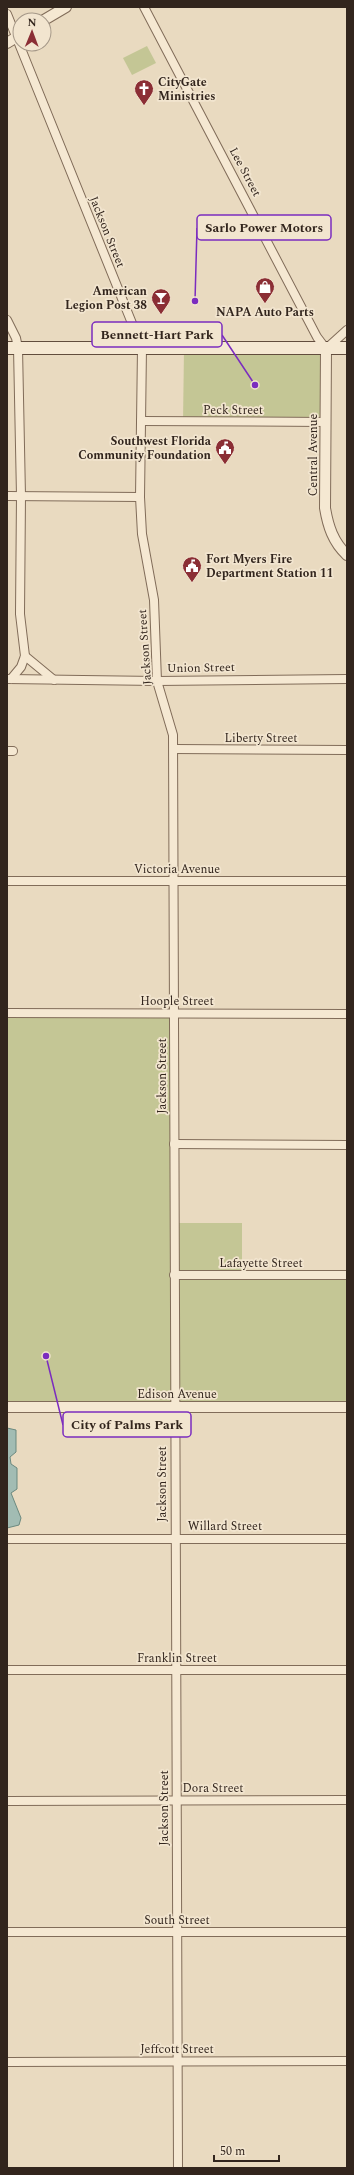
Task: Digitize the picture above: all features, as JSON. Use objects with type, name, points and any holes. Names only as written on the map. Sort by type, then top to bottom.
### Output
[{"type":"main road","points":[[12,348],[347,348]]},
{"type":"street","points":[[52,15],[66,7]]},
{"type":"street","name":"Lee Street","points":[[144,7],[317,337],[326,348]]},
{"type":"street","name":"Jackson Street","points":[[7,14],[12,24]]},
{"type":"street","name":"Jackson Street","points":[[25,52],[142,348],[140,497],[142,534],[154,600],[157,681],[170,721],[174,750],[174,1539],[178,2168]]},
{"type":"street","points":[[7,320],[16,338],[12,348],[21,496],[20,614],[25,656],[21,667],[9,680]]},
{"type":"street","points":[[326,348],[347,330]]},
{"type":"street","name":"Central Avenue","points":[[326,348],[326,518],[334,539],[347,555]]},
{"type":"street","name":"Peck Street","points":[[141,422],[326,422]]},
{"type":"street","points":[[7,496],[140,497]]},
{"type":"street","points":[[25,656],[54,680]]},
{"type":"street","name":"Union Street","points":[[9,680],[157,681],[347,679]]},
{"type":"street","name":"Liberty Street","points":[[174,750],[347,750]]},
{"type":"street","name":"Victoria Avenue","points":[[7,881],[347,881]]},
{"type":"street","name":"Hoople Street","points":[[7,1013],[347,1014]]},
{"type":"street","points":[[174,1144],[347,1145]]},
{"type":"street","name":"Lafayette Street","points":[[174,1275],[347,1275]]},
{"type":"street","name":"Edison Avenue","points":[[7,1407],[347,1407]]},
{"type":"street","name":"Willard Street","points":[[7,1539],[347,1539]]},
{"type":"street","name":"Franklin Street","points":[[7,1670],[347,1670]]},
{"type":"street","name":"Dora Street","points":[[7,1801],[347,1800]]},
{"type":"street","name":"South Street","points":[[7,1932],[347,1932]]},
{"type":"street","name":"Jeffcott Street","points":[[7,2062],[347,2061]]},
{"type":"green space","points":[[147,46],[156,63],[132,75],[123,58]]},
{"type":"green space","points":[[326,348],[325,422],[183,422],[184,349]]},
{"type":"green space","points":[[7,1016],[171,1016],[172,1404],[7,1406]]},
{"type":"green space","points":[[176,1223],[242,1223],[242,1272],[176,1272]]},
{"type":"green space","points":[[176,1277],[347,1277],[347,1405],[176,1404]]},
{"type":"water","points":[[7,1428],[16,1430],[16,1452],[10,1457],[11,1464],[17,1468],[17,1489],[11,1493],[21,1518],[19,1525],[7,1528]]},
{"type":"place","name":"CityGate Ministries","points":[[144,106]]},
{"type":"place","name":"Sarlo Power Motors","points":[[195,301]]},
{"type":"place","name":"NAPA Auto Parts","points":[[265,304]]},
{"type":"place","name":"American Legion Post 38","points":[[161,315]]},
{"type":"place","name":"Bennett-Hart Park","points":[[255,385]]},
{"type":"place","name":"Southwest Florida Community Foundation","points":[[225,465]]},
{"type":"place","name":"Fort Myers Fire Department Station 11","points":[[192,583]]},
{"type":"place","name":"City of Palms Park","points":[[46,1356]]}]
